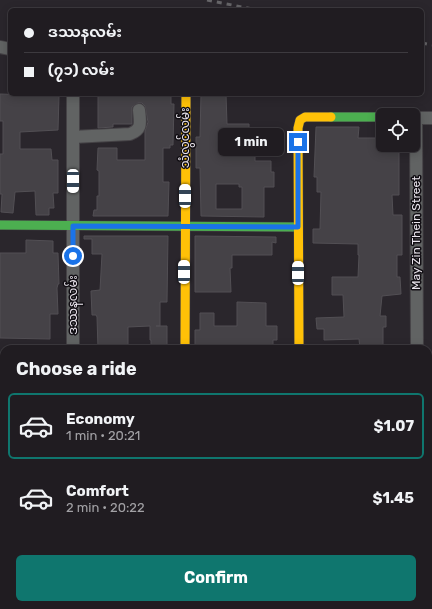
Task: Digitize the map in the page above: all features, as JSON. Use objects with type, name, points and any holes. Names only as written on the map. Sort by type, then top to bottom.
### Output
[{"type":"street","name":"ဒဿနလမ်း","points":[[73,96],[73,345]]},
{"type":"street","name":"သံလွင်လမ်း","points":[[184,345],[186,96]]},
{"type":"street","points":[[73,137],[130,134],[137,132],[140,126],[139,110]]},
{"type":"street","points":[[299,345],[298,128],[300,120],[305,117],[376,118]]},
{"type":"street","points":[[420,118],[432,118]]},
{"type":"street","name":"May Zin Thein Street","points":[[414,152],[416,345]]},
{"type":"street","points":[[0,225],[298,227]]},
{"type":"building","points":[[0,94],[8,94],[8,96],[59,96],[58,130],[20,132],[20,149],[51,149],[52,160],[58,160],[58,193],[53,193],[54,208],[49,208],[49,215],[36,215],[35,191],[15,192],[13,213],[1,212],[2,194],[0,194],[0,154],[3,154],[3,121],[0,121]]},
{"type":"building","points":[[98,96],[171,96],[171,104],[174,104],[173,145],[170,145],[170,148],[163,148],[163,182],[169,182],[168,216],[93,216],[94,210],[97,210],[97,196],[99,196],[99,171],[97,170],[98,148],[117,148],[117,160],[145,160],[145,131],[148,122],[145,106],[142,103],[138,103],[132,107],[132,124],[113,124],[113,127],[98,128]]},
{"type":"building","points":[[201,96],[226,96],[227,124],[249,124],[249,133],[255,133],[255,161],[271,161],[271,172],[274,172],[274,187],[264,187],[264,217],[201,216],[200,168],[196,168],[196,137],[200,137]],"holes":[[[216,184],[239,184],[239,187],[242,187],[242,209],[216,209]]]},
{"type":"building","points":[[316,127],[359,127],[358,138],[376,138],[376,152],[399,152],[399,195],[392,195],[393,215],[402,215],[402,255],[397,255],[397,277],[400,277],[401,294],[382,296],[380,316],[386,316],[386,327],[383,327],[383,345],[360,345],[359,339],[324,340],[324,329],[317,329],[316,318],[344,317],[343,295],[332,295],[332,277],[358,277],[359,255],[358,244],[313,243],[313,229],[320,229],[321,192],[317,192],[317,177],[314,177]]},
{"type":"building","points":[[84,236],[168,236],[167,302],[160,302],[160,326],[167,326],[167,345],[151,345],[150,326],[128,327],[128,345],[98,345],[97,317],[96,315],[92,315],[91,291],[100,290],[102,254],[92,254],[92,239],[84,239]]},
{"type":"building","points":[[195,236],[276,237],[276,243],[272,242],[272,255],[232,255],[232,268],[230,268],[231,292],[195,292]]},
{"type":"building","points":[[26,240],[53,241],[53,253],[58,253],[58,314],[50,314],[50,339],[0,338],[0,253],[26,253]]},
{"type":"building","points":[[237,302],[266,303],[266,326],[277,326],[277,340],[273,340],[273,345],[195,345],[195,330],[200,330],[200,313],[214,313],[214,326],[237,326]]},
{"type":"railway","points":[[207,0],[247,8]]},
{"type":"railway","points":[[424,43],[432,45]]},
{"type":"traffic: fast","points":[[331,117],[376,117]]},
{"type":"traffic: fast","points":[[0,225],[298,227]]},
{"type":"traffic: slow","points":[[185,345],[186,96]]},
{"type":"traffic: slow","points":[[299,345],[298,128],[300,120],[305,117],[331,117]]},
{"type":"route","points":[[73,256],[73,226],[298,227],[298,142]]}]
